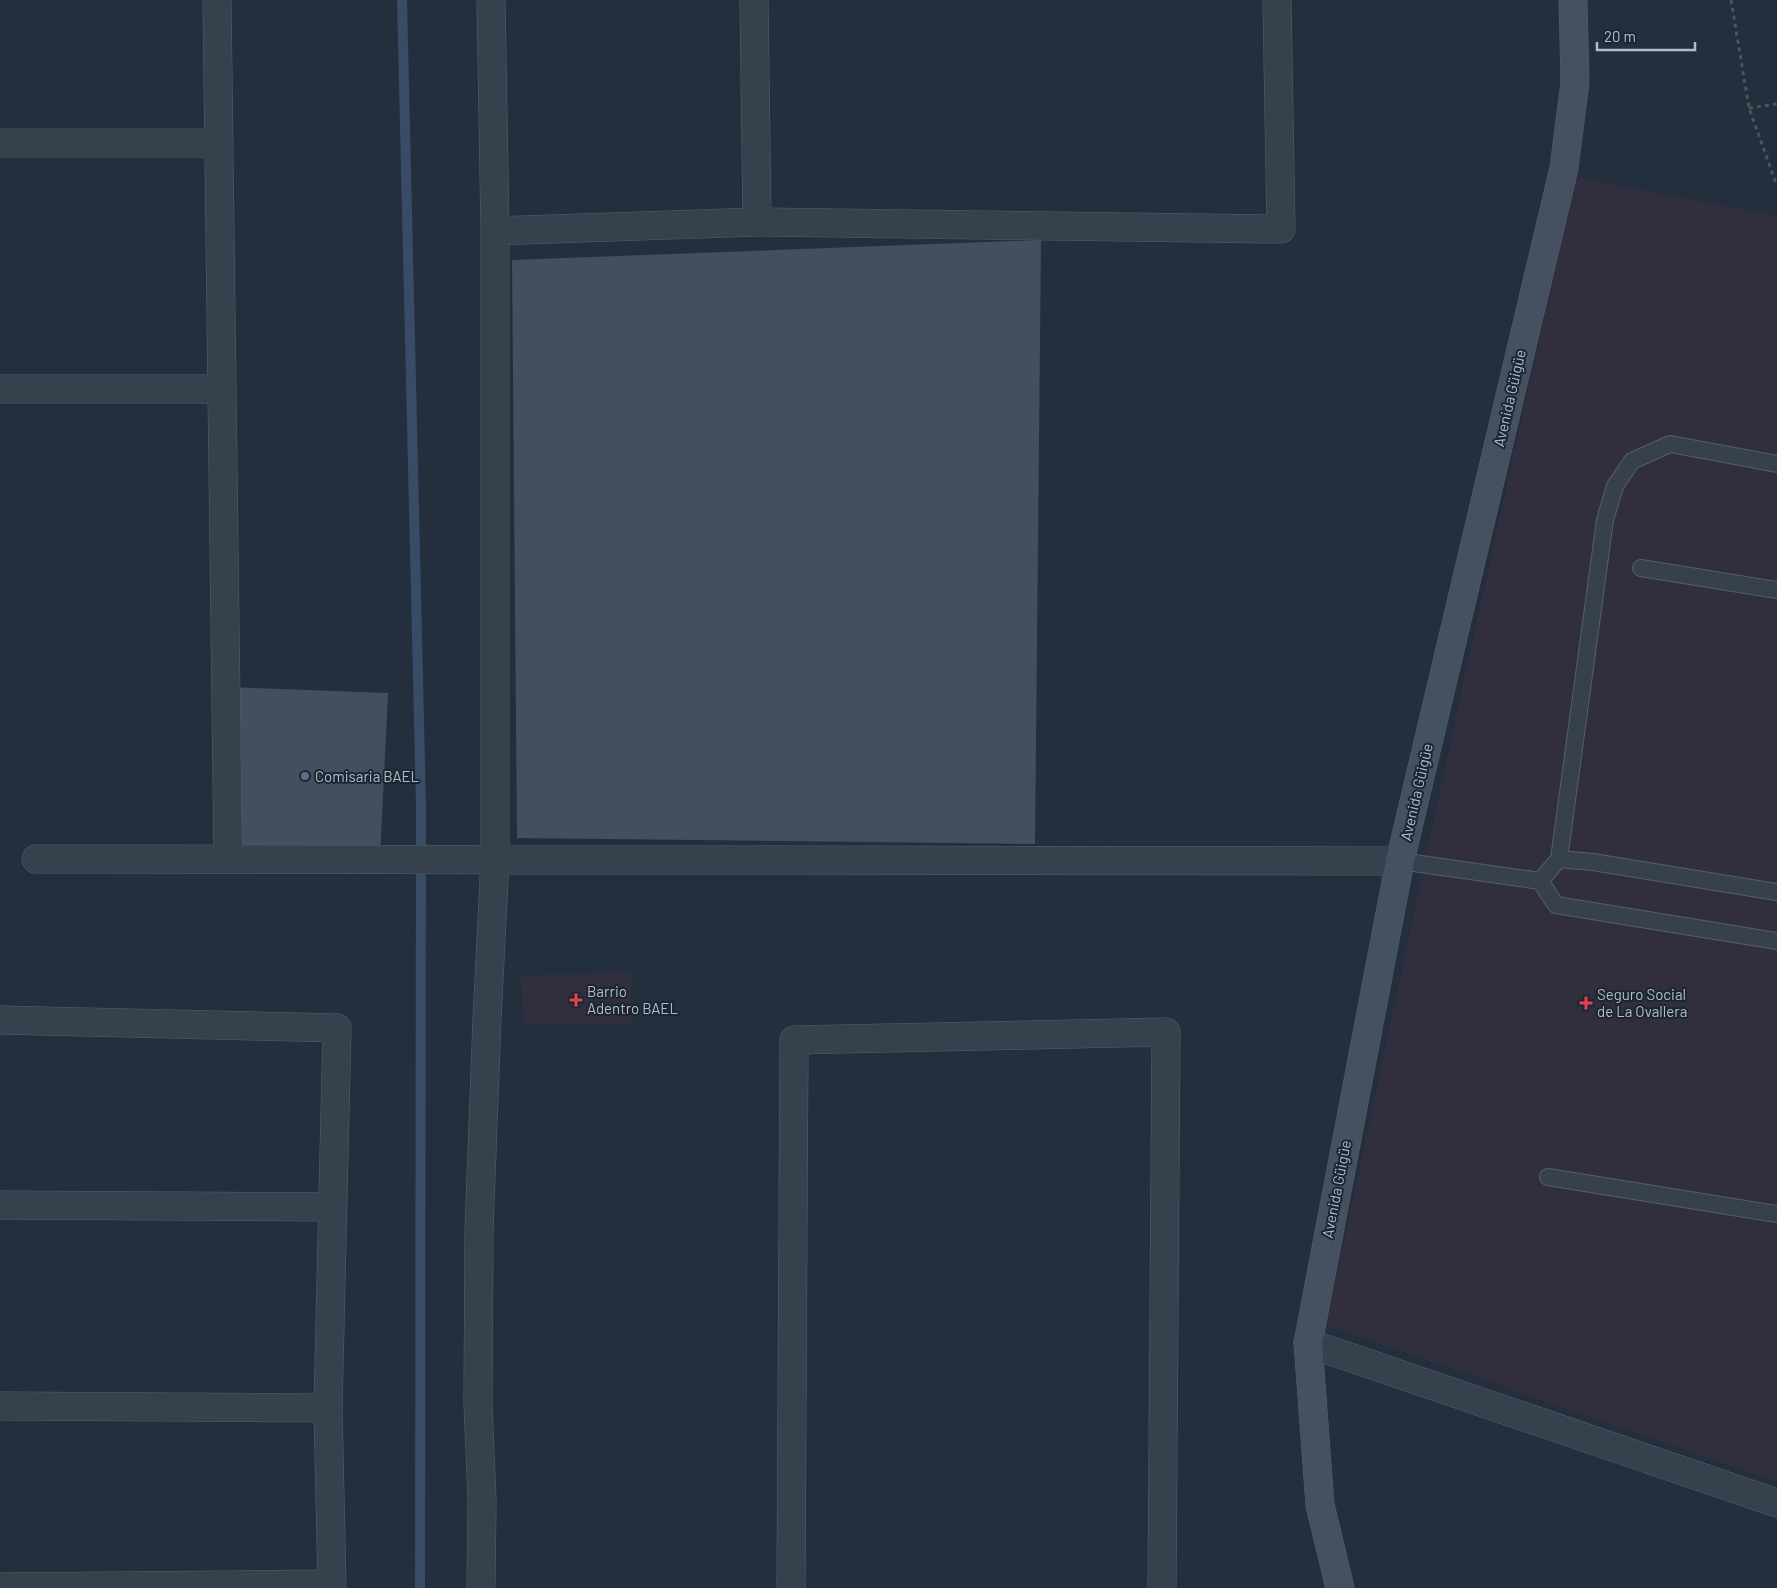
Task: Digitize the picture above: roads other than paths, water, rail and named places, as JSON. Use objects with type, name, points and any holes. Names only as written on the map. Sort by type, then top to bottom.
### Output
[{"type":"street","points":[[217,0],[228,858]]},
{"type":"street","points":[[481,1588],[482,1500],[478,1404],[478,1230],[496,860],[495,231],[491,0]]},
{"type":"street","points":[[754,0],[757,222]]},
{"type":"street","points":[[495,231],[757,222],[1281,229],[1277,0]]},
{"type":"street","name":"Avenida Güigüe","points":[[1340,1588],[1320,1505],[1308,1343],[1400,861],[1564,168],[1575,82],[1573,0]]},
{"type":"street","points":[[0,143],[218,143]]},
{"type":"street","points":[[0,389],[222,389]]},
{"type":"street","points":[[36,859],[380,858],[468,860],[1400,861]]},
{"type":"street","points":[[0,1020],[337,1028],[328,1408],[332,1586],[0,1588]]},
{"type":"street","points":[[791,1588],[794,1040],[1166,1032],[1162,1588]]},
{"type":"street","points":[[0,1205],[332,1207]]},
{"type":"street","points":[[1308,1343],[1777,1502]]},
{"type":"street","points":[[0,1406],[328,1408]]},
{"type":"lane","points":[[1540,880],[1559,859],[1605,520],[1615,486],[1632,461],[1670,444],[1777,464]]},
{"type":"lane","points":[[1641,568],[1777,590]]},
{"type":"lane","points":[[1559,859],[1777,892]]},
{"type":"lane","points":[[1400,861],[1540,880],[1556,905],[1777,941]]},
{"type":"lane","points":[[1548,1177],[1777,1214]]},
{"type":"waterway","points":[[402,0],[421,806],[420,1588]]},
{"type":"place","name":"Comisaria BAEL","points":[[305,776]]},
{"type":"place","name":"Barrio Adentro BAEL","points":[[576,1000]]},
{"type":"place","name":"Seguro Social de La Ovallera","points":[[1586,1003]]}]
